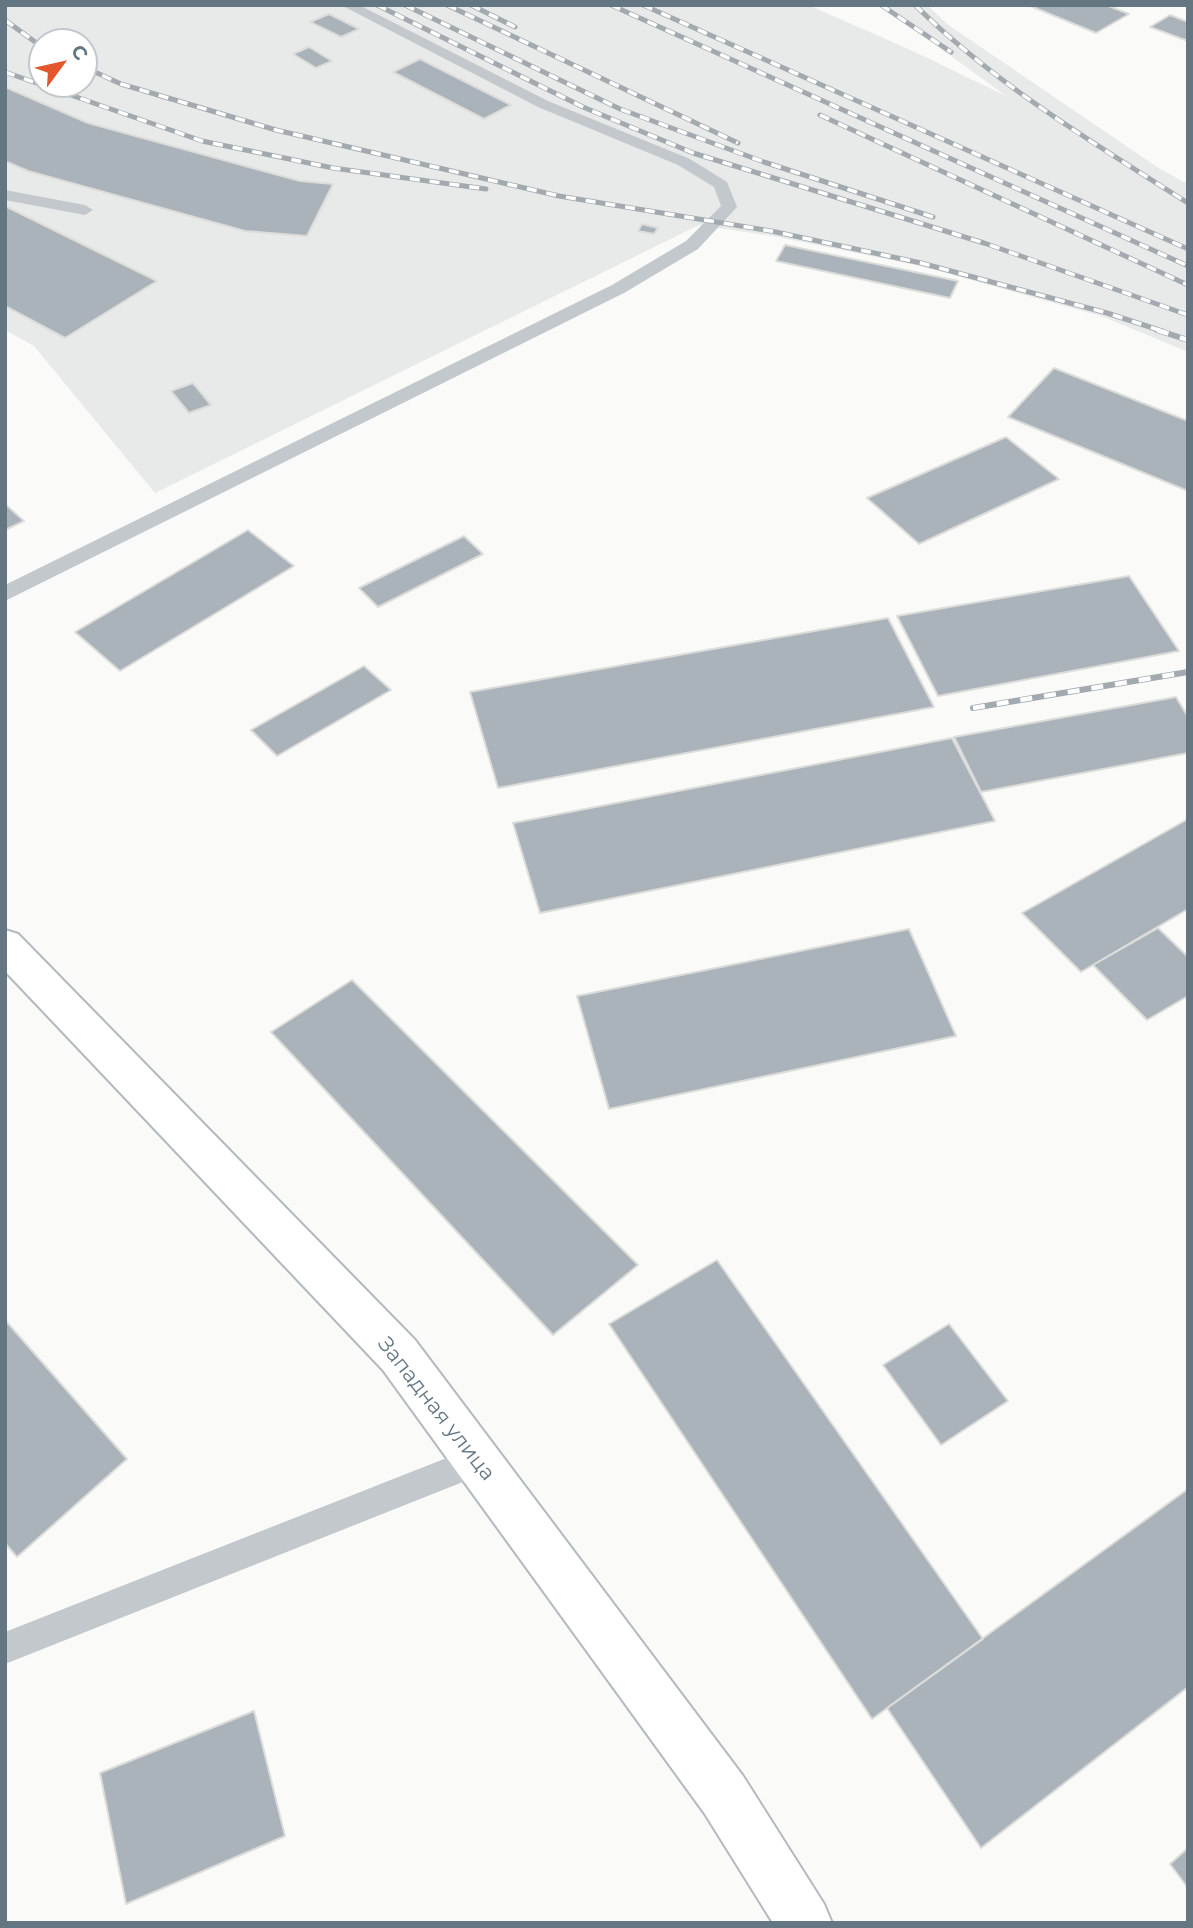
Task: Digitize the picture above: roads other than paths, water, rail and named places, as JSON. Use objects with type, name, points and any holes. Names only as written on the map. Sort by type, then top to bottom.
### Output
[{"type":"main road","name":"Западная улица","points":[[5,945],[399,1355],[724,1795],[805,1923]]},
{"type":"lane","points":[[5,594],[618,289],[692,245],[729,207],[721,184],[684,162],[543,104],[348,5]]},
{"type":"lane","points":[[5,195],[85,210]]},
{"type":"lane","points":[[5,1648],[477,1461]]},
{"type":"railway","points":[[377,5],[583,107],[693,153],[984,243],[1188,315]]},
{"type":"railway","points":[[405,5],[620,109],[764,162],[933,217]]},
{"type":"railway","points":[[447,5],[738,143]]},
{"type":"railway","points":[[471,5],[515,27]]},
{"type":"railway","points":[[611,5],[1188,266]]},
{"type":"railway","points":[[643,5],[1188,249]]},
{"type":"railway","points":[[881,5],[951,52]]},
{"type":"railway","points":[[915,5],[946,34],[1012,87],[1081,135],[1188,203]]},
{"type":"railway","points":[[5,20],[28,37]]},
{"type":"railway","points":[[5,72],[202,141],[333,168],[486,189]]},
{"type":"railway","points":[[98,73],[121,84],[276,130],[559,196],[771,231],[921,263],[1107,313],[1162,331]]},
{"type":"railway","points":[[820,115],[1188,285]]},
{"type":"railway","points":[[1157,330],[1188,340]]},
{"type":"railway","points":[[973,708],[1188,672]]}]
